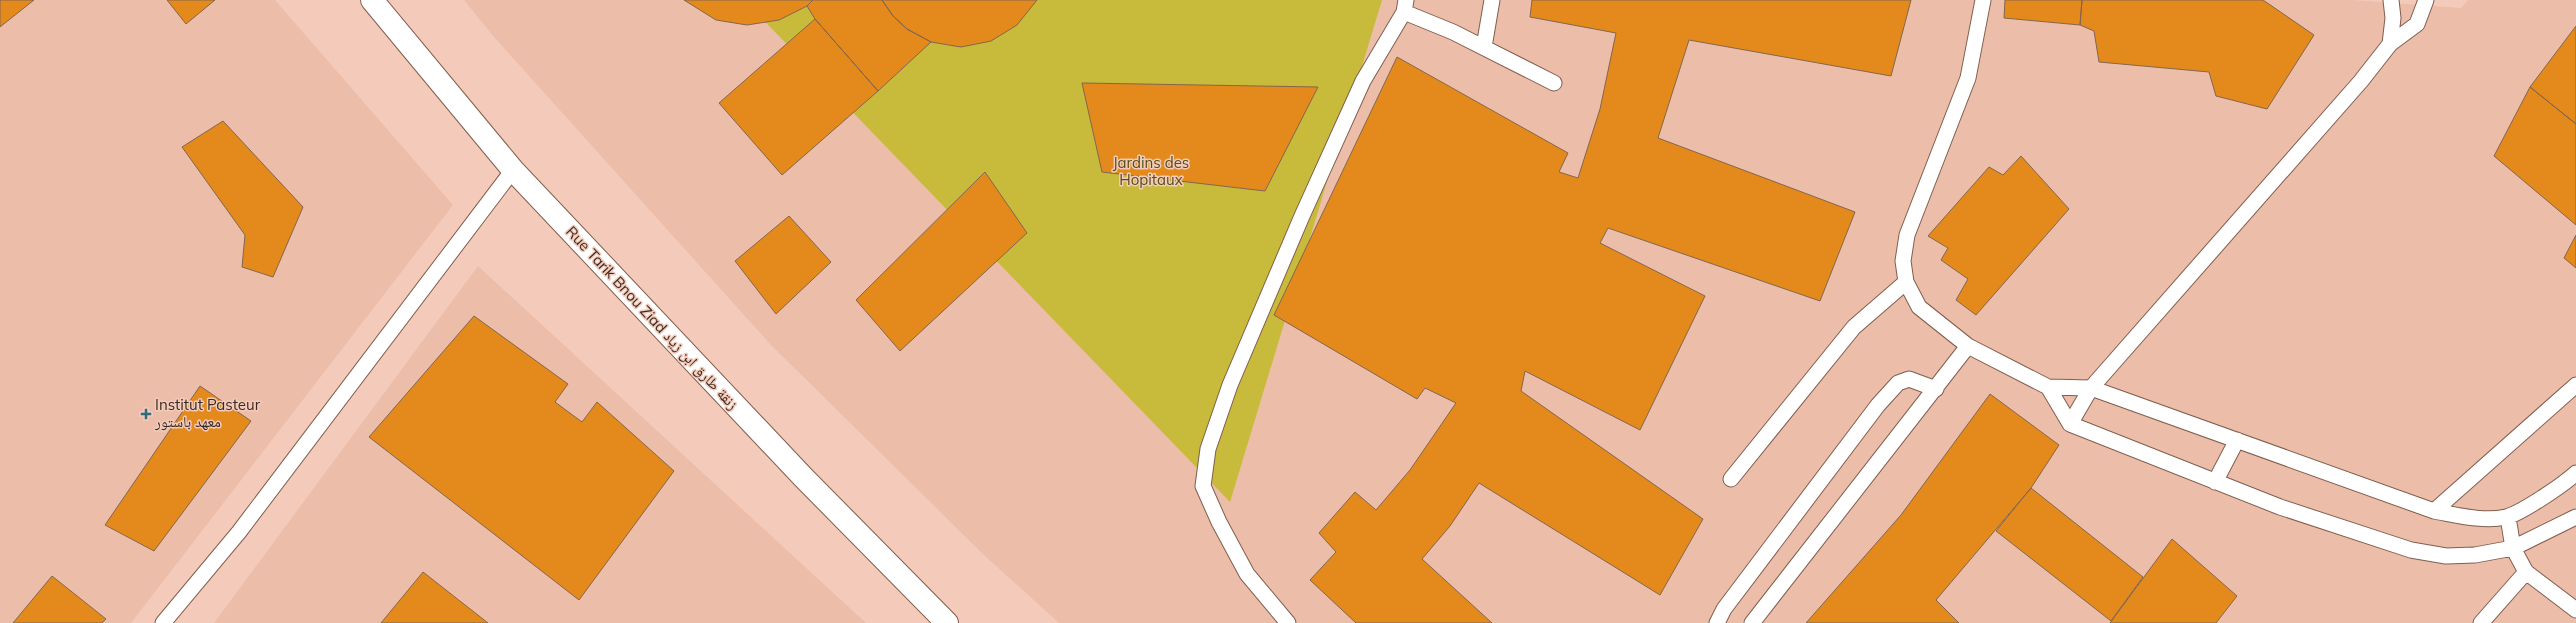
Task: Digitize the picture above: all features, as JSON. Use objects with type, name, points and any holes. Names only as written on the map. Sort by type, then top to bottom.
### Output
[{"type":"street","name":"Rue Tarik Bnou Ziad زنقة طارق ابن زياد","points":[[372,0],[512,170],[803,477],[947,623]]},
{"type":"lane","points":[[1484,47],[1492,0]]},
{"type":"lane","points":[[1983,0],[1968,78],[1907,235],[1903,261],[1906,282],[1919,307],[1968,346],[2048,387],[2091,388],[2434,511],[2471,518],[2508,517],[2564,483],[2576,473]]},
{"type":"lane","points":[[2390,44],[2393,18],[2391,0]]},
{"type":"lane","points":[[2070,424],[2091,388],[2361,81],[2390,44],[2417,24],[2426,0]]},
{"type":"lane","points":[[1288,623],[1247,574],[1219,522],[1203,486],[1208,449],[1230,386],[1302,216],[1363,81],[1405,6],[1554,83]]},
{"type":"lane","points":[[164,623],[240,532],[512,170]]},
{"type":"lane","points":[[1732,479],[1854,327],[1906,282]]},
{"type":"lane","points":[[1752,623],[1936,389],[1968,346]]},
{"type":"lane","points":[[1717,623],[1724,609],[1878,405],[1898,384],[1909,379],[1936,389]]},
{"type":"lane","points":[[2434,511],[2576,385]]},
{"type":"lane","points":[[2048,387],[2070,424],[2280,507],[2411,550],[2446,556],[2475,555],[2513,548],[2576,517]]},
{"type":"lane","points":[[2215,482],[2237,440]]},
{"type":"lane","points":[[2508,517],[2513,548],[2526,572],[2576,610]]},
{"type":"lane","points":[[2480,623],[2526,572]]},
{"type":"shaded area","name":"Institut Pasteur معهد باستور","points":[[0,0],[275,0],[453,205],[131,623],[0,623]]},
{"type":"shaded area","points":[[464,0],[2353,0],[2461,8],[2468,0],[2576,0],[2576,623],[1059,623],[986,557],[770,344],[494,37]]},
{"type":"shaded area","points":[[478,266],[866,623],[214,623]]},
{"type":"green space","name":"Jardins des Hopitaux","points":[[744,0],[1382,0],[1230,502]]},
{"type":"building","points":[[0,0],[34,0],[0,27]]},
{"type":"building","points":[[167,0],[215,0],[186,24]]},
{"type":"building","points":[[684,0],[813,0],[807,6],[779,20],[747,25],[716,20]]},
{"type":"building","points":[[813,0],[882,0],[893,16],[907,29],[931,42],[878,91],[815,19],[807,6]]},
{"type":"building","points":[[882,0],[1037,0],[1017,25],[991,41],[961,47],[931,42],[907,29],[893,16]]},
{"type":"building","points":[[1532,0],[1911,0],[1891,76],[1689,40],[1658,138],[1855,212],[1820,301],[1608,228],[1600,243],[1705,296],[1640,430],[1525,371],[1521,391],[1703,519],[1660,595],[1479,483],[1450,526],[1422,559],[1492,623],[1356,623],[1310,580],[1336,552],[1319,533],[1355,492],[1376,510],[1410,470],[1456,403],[1425,388],[1417,399],[1274,315],[1397,57],[1568,153],[1559,172],[1578,178],[1600,109],[1616,33],[1530,17]]},
{"type":"building","points":[[2005,0],[2082,0],[2080,25],[2004,18]]},
{"type":"building","points":[[2082,0],[2263,0],[2314,35],[2267,109],[2216,96],[2209,72],[2099,62],[2094,31],[2080,25]]},
{"type":"building","points":[[815,19],[878,91],[782,175],[719,103]]},
{"type":"building","points":[[2576,26],[2576,124],[2530,87]]},
{"type":"building","points":[[1082,83],[1318,87],[1265,191],[1102,172]]},
{"type":"building","points":[[2530,87],[2576,124],[2576,225],[2494,156]]},
{"type":"building","points":[[223,121],[303,207],[273,277],[242,267],[245,235],[182,147]]},
{"type":"building","points":[[2021,156],[2069,209],[1976,315],[1956,300],[1968,279],[1941,260],[1948,248],[1928,236],[1989,167],[2003,175]]},
{"type":"building","points":[[985,172],[1027,233],[900,351],[856,300]]},
{"type":"building","points":[[789,216],[831,262],[776,314],[735,261]]},
{"type":"building","points":[[2576,235],[2576,268],[2564,258]]},
{"type":"building","points":[[474,316],[568,384],[555,402],[582,422],[597,402],[674,471],[579,600],[369,437]]},
{"type":"building","points":[[200,386],[251,421],[154,551],[105,525]]},
{"type":"building","points":[[1990,394],[2059,445],[2031,488],[1936,600],[1959,623],[1806,623],[1901,515]]},
{"type":"building","points":[[2031,488],[2143,577],[2111,621],[1996,531]]},
{"type":"building","points":[[2172,539],[2237,596],[2216,623],[2110,623]]},
{"type":"building","points":[[423,572],[488,623],[381,623]]},
{"type":"building","points":[[52,576],[106,619],[102,623],[13,623]]},
{"type":"place","name":"Institut Pasteur معهد باستور","points":[[146,414]]}]
